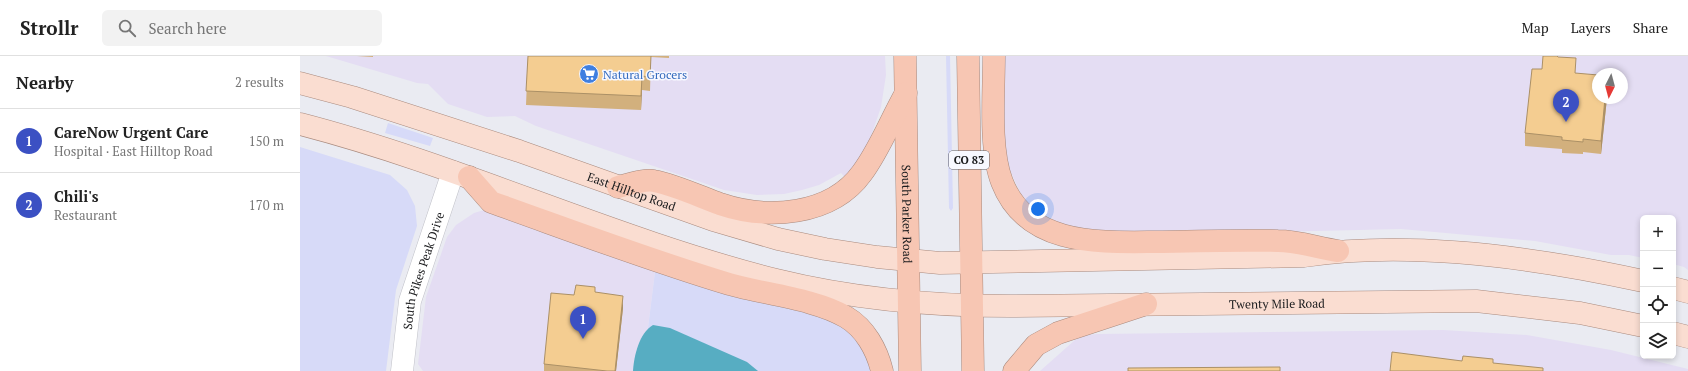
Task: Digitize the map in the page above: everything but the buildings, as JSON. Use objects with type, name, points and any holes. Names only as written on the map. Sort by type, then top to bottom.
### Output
[{"type":"highway","name":"South Parker Road","points":[[905,56],[910,371]]},
{"type":"highway","name":"CO 83","points":[[968,56],[973,371]]},
{"type":"highway","points":[[994,56],[994,123],[997,166],[1002,182],[1011,200],[1023,213],[1039,225],[1059,235],[1093,242],[1280,240],[1338,251]]},
{"type":"highway","points":[[618,187],[653,181],[724,205],[764,213],[786,212],[818,205],[845,191],[862,174],[906,93]]},
{"type":"highway","points":[[461,174],[491,202],[730,284],[820,306],[839,313],[851,320],[864,333],[875,350],[882,371]]},
{"type":"highway","points":[[1014,371],[1036,345],[1058,333],[1146,304]]},
{"type":"main road","name":"East Hilltop Road","points":[[300,83],[357,98],[519,151],[713,220],[778,239],[835,251],[909,261],[971,263]]},
{"type":"main road","points":[[300,124],[355,139],[461,174],[702,258],[756,274],[800,285],[910,302]]},
{"type":"main road","points":[[971,263],[1304,256],[1338,251],[1426,252],[1491,257],[1583,268],[1640,280]]},
{"type":"main road","points":[[1676,289],[1688,292]]},
{"type":"main road","name":"Twenty Mile Road","points":[[910,302],[972,306],[1476,301],[1573,312],[1640,325]]},
{"type":"main road","points":[[1676,334],[1688,338]]},
{"type":"street","name":"South Pikes Peak Drive","points":[[402,371],[407,316],[414,285],[461,174]]},
{"type":"shaded area","points":[[326,56],[885,56],[886,75],[881,107],[868,145],[846,178],[841,173],[819,185],[802,190],[784,194],[757,195],[724,190],[536,126],[515,116],[487,117],[448,104],[428,84],[417,83]]},
{"type":"shaded area","points":[[946,56],[950,56],[953,208],[951,211],[949,208]]},
{"type":"shaded area","points":[[1002,56],[1688,56],[1688,270],[1676,265],[1676,215],[1640,215],[1640,257],[1629,255],[1611,255],[1535,241],[1401,229],[1273,232],[1091,232],[1059,223],[1032,207],[1021,194],[1005,160]]},
{"type":"shaded area","points":[[388,123],[433,138],[430,146],[385,133]]},
{"type":"shaded area","points":[[300,147],[390,175],[407,190],[415,206],[417,226],[396,290],[386,371],[300,371]]},
{"type":"shaded area","points":[[484,210],[656,264],[648,328],[635,355],[633,371],[423,371],[418,364],[426,297],[447,237],[456,225],[474,213]]},
{"type":"shaded area","points":[[656,264],[834,320],[862,343],[872,371],[633,371],[635,355],[648,328]]},
{"type":"shaded area","points":[[1443,330],[1527,335],[1611,350],[1640,357],[1640,359],[1647,359],[1688,369],[1688,371],[1040,371],[1075,340],[1086,335]]},
{"type":"water","points":[[653,325],[670,328],[747,362],[758,371],[633,371],[638,345],[644,333]]},
{"type":"place","name":"Natural Grocers","points":[[589,74]]},
{"type":"place","name":"Chili's","points":[[1566,122]]},
{"type":"place","name":"CareNow Urgent Care","points":[[583,339]]}]
